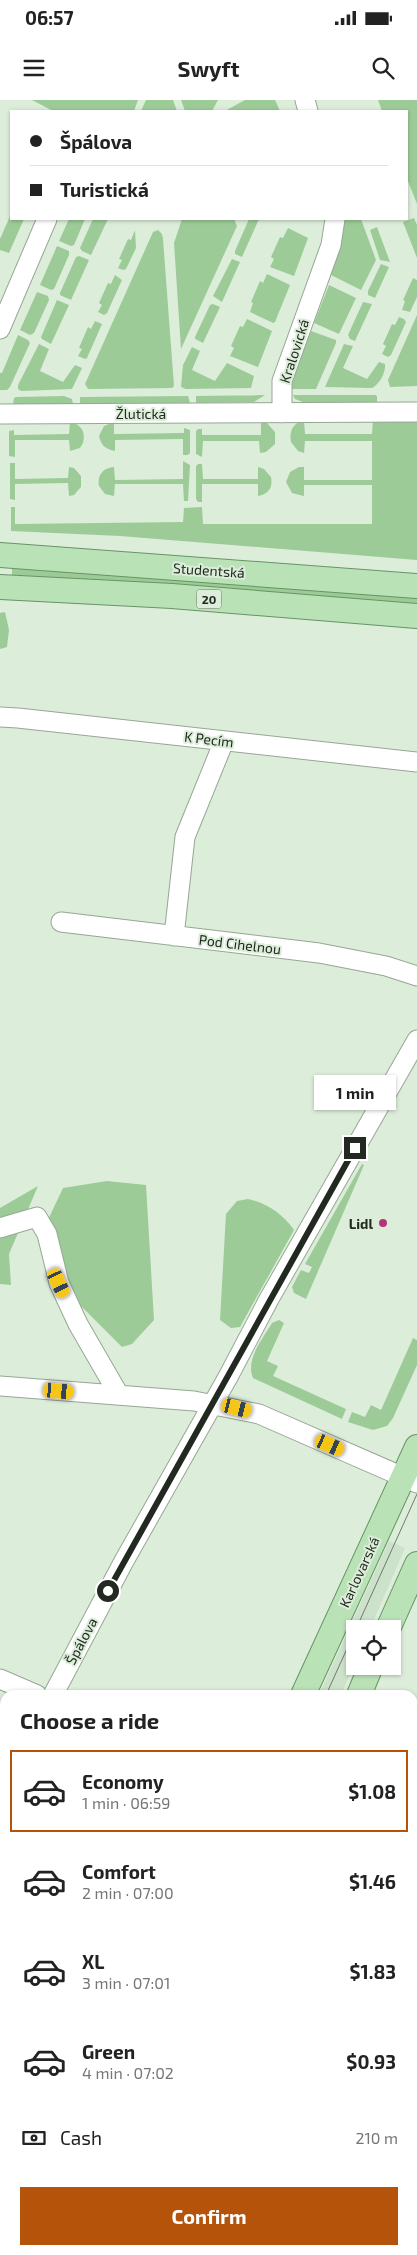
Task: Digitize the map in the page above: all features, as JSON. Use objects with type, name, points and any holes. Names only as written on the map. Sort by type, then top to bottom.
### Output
[{"type":"main road","name":"Studentská","points":[[0,555],[417,586]]},
{"type":"main road","name":"Studentská","points":[[0,587],[125,593],[417,616]]},
{"type":"main road","name":"Karlovarská","points":[[305,1690],[410,1480],[417,1447]]},
{"type":"main road","points":[[392,1620],[417,1564]]},
{"type":"main road","points":[[361,1690],[367,1675]]},
{"type":"street","points":[[0,329],[47,220]]},
{"type":"street","name":"Kralovická","points":[[282,413],[282,381],[331,245],[336,220]]},
{"type":"street","points":[[282,413],[417,412]]},
{"type":"street","name":"Žlutická","points":[[0,414],[282,413]]},
{"type":"street","name":"K Pecím","points":[[0,717],[417,762]]},
{"type":"street","points":[[174,936],[185,837],[224,741]]},
{"type":"street","name":"Pod Cihelnou","points":[[61,922],[353,958],[417,976]]},
{"type":"street","name":"Špálova","points":[[56,1690],[124,1561],[213,1404],[274,1291],[417,1040]]},
{"type":"street","points":[[0,1228],[37,1217],[47,1234],[62,1291],[78,1324],[119,1395]]},
{"type":"street","points":[[0,1386],[213,1404],[259,1414],[410,1480]]},
{"type":"street","points":[[0,1678],[26,1690]]},
{"type":"shaded area","points":[[389,1541],[405,1548],[374,1620],[353,1620]]},
{"type":"shaded area","points":[[346,1636],[346,1675],[349,1675],[343,1690],[321,1690]]},
{"type":"green space","points":[[32,100],[138,100],[134,110],[51,110]]},
{"type":"green space","points":[[146,100],[173,100],[177,110],[141,110]]},
{"type":"green space","points":[[181,100],[218,100],[213,110],[185,110]]},
{"type":"green space","points":[[245,100],[275,100],[280,110],[227,110]]},
{"type":"green space","points":[[378,100],[417,100],[417,204],[408,181],[408,110],[382,110]]},
{"type":"green space","points":[[10,216],[10,220],[24,220],[9,253],[0,250],[0,239]]},
{"type":"green space","points":[[414,218],[417,225],[417,258],[403,222]]},
{"type":"green space","points":[[69,220],[85,220],[74,245],[71,246],[59,241]]},
{"type":"green space","points":[[93,220],[108,220],[91,255],[80,248]]},
{"type":"green space","points":[[182,220],[234,220],[237,226],[181,349],[174,243]]},
{"type":"green space","points":[[249,220],[259,220],[242,257],[235,254]]},
{"type":"green space","points":[[345,220],[361,220],[376,260],[361,290],[331,275]]},
{"type":"green space","points":[[377,227],[390,262],[380,260],[370,230]]},
{"type":"green space","points":[[288,228],[308,238],[294,276],[270,267],[274,259],[271,257],[280,237],[283,238]]},
{"type":"green space","points":[[135,230],[136,248],[126,269],[123,270],[118,268],[122,260],[119,259],[128,239],[131,240]]},
{"type":"green space","points":[[158,230],[162,234],[163,239],[174,386],[172,388],[88,389],[85,384],[153,232]]},
{"type":"green space","points":[[57,246],[69,251],[69,255],[54,289],[51,290],[40,285]]},
{"type":"green space","points":[[79,256],[89,260],[71,300],[60,295],[60,293],[76,257]]},
{"type":"green space","points":[[232,259],[240,262],[222,302],[213,296]]},
{"type":"green space","points":[[381,264],[389,267],[375,298],[368,295],[368,291]]},
{"type":"green space","points":[[267,274],[290,285],[273,323],[250,312],[253,303],[251,302],[260,281],[263,283]]},
{"type":"green space","points":[[115,275],[122,280],[107,313],[104,315],[98,312],[102,305],[99,303],[108,283],[111,284]]},
{"type":"green space","points":[[413,278],[417,280],[417,297],[410,312],[402,310],[405,301],[403,300]]},
{"type":"green space","points":[[329,285],[356,298],[339,334],[314,323]]},
{"type":"green space","points":[[37,292],[48,296],[49,300],[34,333],[30,335],[20,330]]},
{"type":"green space","points":[[57,300],[69,305],[51,344],[41,337]]},
{"type":"green space","points":[[363,302],[372,304],[355,341],[350,339],[348,335]]},
{"type":"green space","points":[[213,304],[220,307],[203,343],[195,339],[195,337],[210,305]]},
{"type":"green space","points":[[417,315],[417,386],[390,387],[388,380]]},
{"type":"green space","points":[[399,317],[406,322],[391,355],[388,357],[382,354],[386,346],[383,344],[392,324],[395,325]]},
{"type":"green space","points":[[247,319],[272,331],[258,367],[230,356],[234,348],[231,346],[240,326],[243,327]]},
{"type":"green space","points":[[95,321],[102,324],[85,359],[78,356],[82,349],[79,348],[88,327],[91,329]]},
{"type":"green space","points":[[311,331],[336,340],[336,343],[316,389],[291,389],[294,369]]},
{"type":"green space","points":[[18,335],[30,343],[10,387],[7,390],[0,390],[0,373],[2,373]]},
{"type":"green space","points":[[39,344],[49,349],[40,371],[63,382],[75,365],[82,368],[72,389],[21,391],[18,389],[18,385]]},
{"type":"green space","points":[[344,344],[353,346],[343,368],[367,379],[379,362],[385,364],[385,371],[378,384],[372,388],[325,387]]},
{"type":"green space","points":[[192,347],[200,351],[192,370],[215,381],[227,363],[254,376],[251,388],[186,389],[181,387],[183,365]]},
{"type":"green space","points":[[265,395],[254,402],[196,403],[196,396]]},
{"type":"green space","points":[[293,395],[375,395],[377,396],[377,402],[303,402],[295,399]]},
{"type":"green space","points":[[64,396],[72,399],[73,404],[13,404],[16,397]]},
{"type":"green space","points":[[188,396],[190,403],[80,404],[80,397]]},
{"type":"green space","points":[[417,419],[417,560],[120,536],[11,531],[11,507],[15,507],[15,524],[183,522],[184,508],[202,507],[203,524],[372,524],[372,485],[304,485],[304,496],[292,493],[286,482],[290,472],[299,467],[304,467],[304,480],[372,480],[372,441],[305,441],[304,453],[298,451],[291,442],[291,431],[297,423],[304,420],[305,434],[372,434],[373,420]]},
{"type":"green space","points":[[261,421],[267,423],[275,432],[275,444],[266,452],[260,453],[259,441],[203,441],[202,457],[196,454],[196,431],[198,429],[202,429],[202,435],[261,435]]},
{"type":"green space","points":[[70,422],[82,429],[84,439],[80,448],[70,451],[69,440],[15,440],[15,457],[9,456],[9,431],[14,430],[14,435],[69,434]]},
{"type":"green space","points":[[114,422],[114,434],[184,433],[184,428],[190,430],[190,453],[183,455],[183,439],[115,440],[115,451],[106,448],[99,436],[104,426]]},
{"type":"green space","points":[[183,461],[190,465],[188,501],[184,501],[183,484],[115,484],[114,496],[105,494],[99,486],[100,475],[107,469],[114,467],[115,480],[183,479]]},
{"type":"green space","points":[[10,463],[15,463],[15,479],[68,478],[69,467],[74,468],[81,476],[81,487],[74,495],[69,496],[68,483],[15,484],[15,500],[10,499]]},
{"type":"green space","points":[[202,464],[203,479],[258,479],[258,467],[264,469],[271,477],[271,487],[265,494],[258,496],[258,484],[202,484],[202,502],[198,502],[196,499],[196,466]]},
{"type":"green space","points":[[12,565],[417,596],[417,608],[12,579]]},
{"type":"green space","points":[[5,612],[9,630],[7,647],[0,649],[0,613]]},
{"type":"green space","points":[[362,1164],[364,1165],[306,1299],[294,1293],[292,1287],[301,1270],[309,1273],[312,1267],[305,1264]]},
{"type":"green space","points":[[107,1181],[146,1185],[154,1320],[132,1344],[122,1347],[68,1293],[46,1224],[63,1188]]},
{"type":"green space","points":[[38,1186],[9,1254],[11,1285],[0,1284],[0,1208]]},
{"type":"green space","points":[[248,1199],[262,1203],[274,1210],[294,1230],[240,1327],[231,1328],[220,1320],[226,1214],[237,1201]]},
{"type":"green space","points":[[279,1320],[284,1323],[267,1361],[278,1366],[273,1376],[346,1409],[342,1419],[253,1378],[251,1364],[256,1349],[272,1323]]},
{"type":"green space","points":[[413,1338],[417,1340],[417,1365],[393,1418],[387,1426],[373,1430],[348,1422],[352,1412],[365,1417],[371,1405],[381,1410]]},
{"type":"tram line","points":[[360,1620],[417,1494]]},
{"type":"tram line","points":[[328,1690],[346,1651]]},
{"type":"place","name":"Lidl","points":[[383,1223]]},
{"type":"route","points":[[108,1591],[228,1377],[269,1299],[355,1148]]}]
